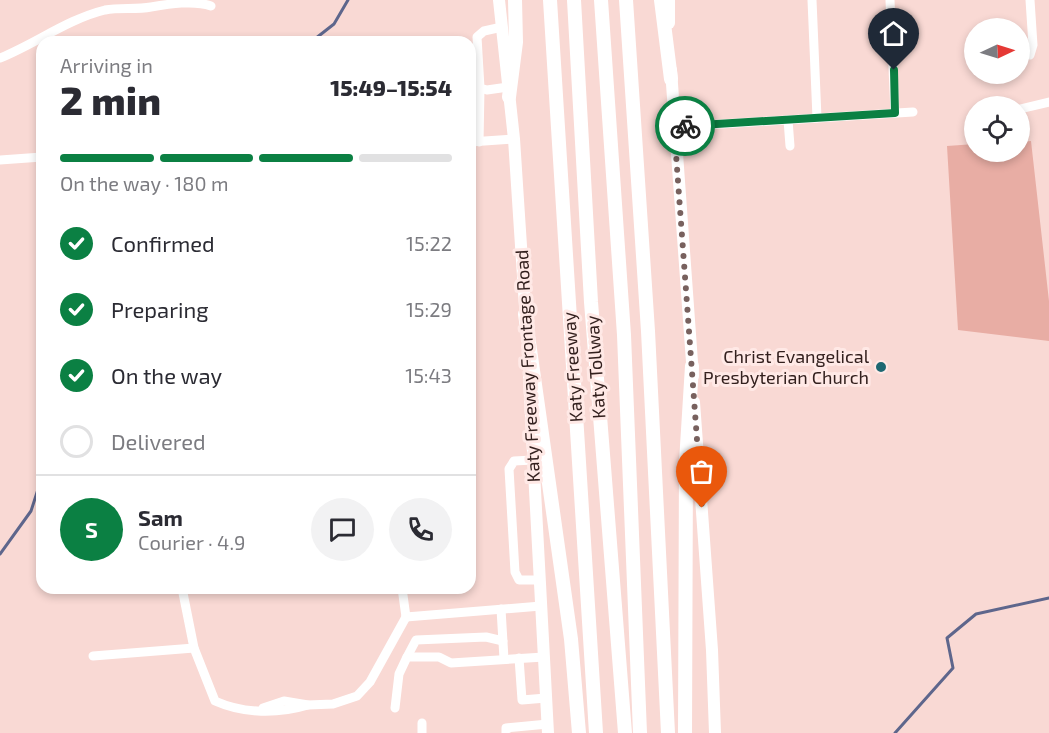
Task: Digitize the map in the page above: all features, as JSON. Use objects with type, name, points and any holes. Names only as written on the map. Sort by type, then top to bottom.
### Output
[{"type":"highway","points":[[509,92],[516,42],[515,0]]},
{"type":"highway","name":"Katy Freeway","points":[[550,0],[596,733]]},
{"type":"highway","name":"Katy Tollway","points":[[574,0],[591,302],[624,733]]},
{"type":"highway","name":"Katy Tollway","points":[[602,0],[624,335],[640,733]]},
{"type":"highway","points":[[626,0],[648,331],[668,733]]},
{"type":"highway","points":[[661,0],[671,79]]},
{"type":"highway","points":[[525,314],[572,639],[579,733]]},
{"type":"highway","points":[[685,733],[686,462],[692,366]]},
{"type":"main road","name":"Katy Freeway Frontage Road","points":[[500,0],[514,140],[548,729]]},
{"type":"main road","points":[[669,0],[674,127],[712,650],[715,733]]},
{"type":"street","points":[[812,0],[817,118]]},
{"type":"street","points":[[890,0],[895,113]]},
{"type":"street","points":[[1030,0],[1033,45],[1030,55]]},
{"type":"street","points":[[45,36],[73,22],[106,10],[145,8],[174,3],[204,3],[211,6]]},
{"type":"street","points":[[476,124],[480,88],[477,37],[484,31],[502,27]]},
{"type":"street","points":[[0,58],[36,40]]},
{"type":"street","points":[[480,88],[509,92]]},
{"type":"street","points":[[1030,107],[1049,102]]},
{"type":"street","points":[[674,127],[913,112]]},
{"type":"street","points":[[788,120],[790,146]]},
{"type":"street","points":[[476,142],[514,140]]},
{"type":"street","points":[[0,160],[36,157]]},
{"type":"street","points":[[533,460],[514,461],[510,464],[509,480],[516,577],[519,580],[540,580]]},
{"type":"street","points":[[183,594],[194,648],[215,701],[233,709],[285,712],[308,705],[333,704],[357,696],[370,682],[406,617],[403,594]]},
{"type":"street","points":[[406,617],[541,606]]},
{"type":"street","points":[[501,609],[504,659]]},
{"type":"street","points":[[395,708],[399,674],[416,640],[486,637],[503,641]]},
{"type":"street","points":[[93,656],[194,648]]},
{"type":"street","points":[[407,657],[439,657],[451,663],[544,657]]},
{"type":"street","points":[[519,658],[522,700],[546,698]]},
{"type":"street","points":[[506,733],[506,728],[548,729]]},
{"type":"shaded area","points":[[1030,141],[1049,301],[1049,341],[958,330],[947,146],[964,145],[964,162],[1030,162]]},
{"type":"waterway","points":[[319,36],[334,24],[348,0]]},
{"type":"waterway","points":[[0,554],[31,511],[36,496]]},
{"type":"waterway","points":[[895,733],[953,668],[947,638],[976,614],[1049,598]]},
{"type":"way so far","points":[[685,126],[674,127],[702,508]]},
{"type":"place","name":"Christ Evangelical Presbyterian Church","points":[[881,367]]},
{"type":"route","points":[[685,126],[895,113],[894,70]]}]
